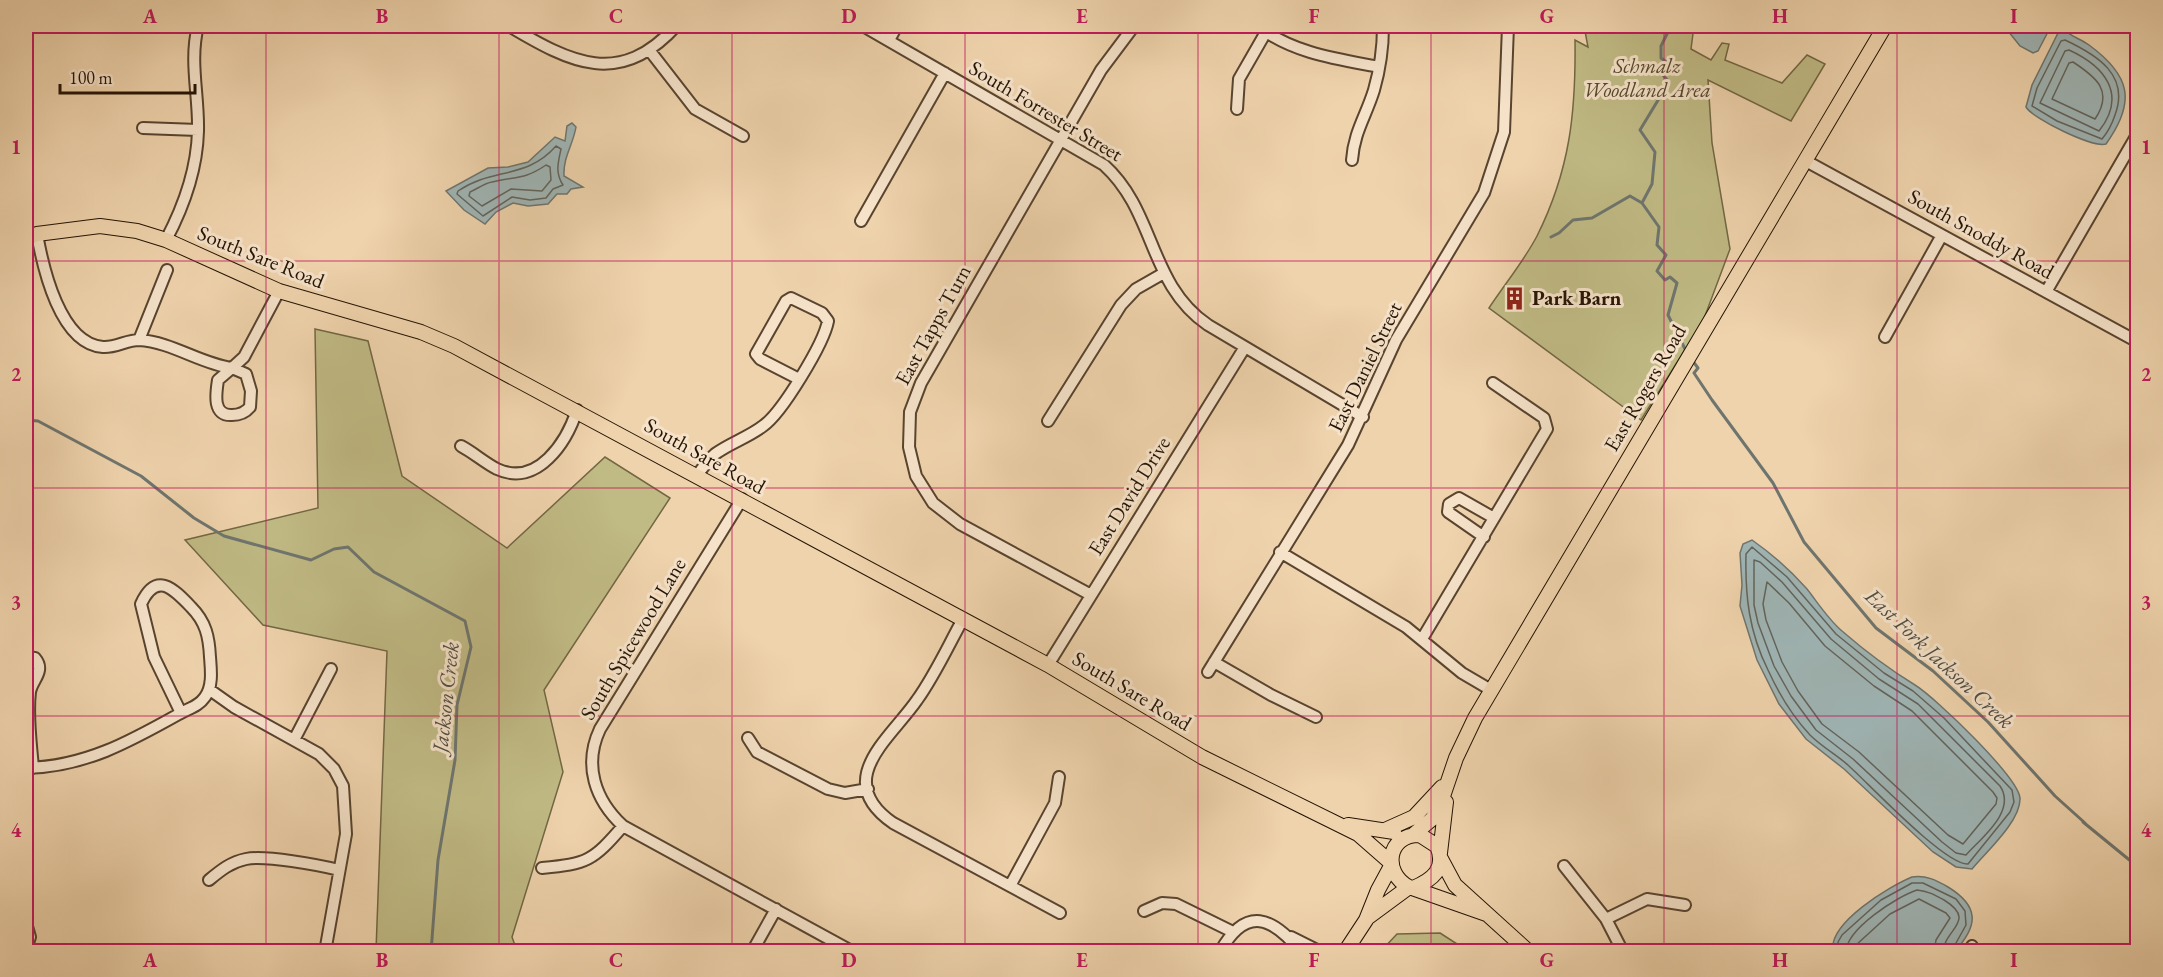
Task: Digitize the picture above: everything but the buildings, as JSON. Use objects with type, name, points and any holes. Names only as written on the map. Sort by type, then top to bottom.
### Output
[{"type":"main road","name":"East Rogers Road","points":[[1410,836],[1436,813],[1456,758],[1491,690],[1885,26]]},
{"type":"main road","name":"South Sare Road","points":[[31,237],[100,226],[137,231],[166,240],[279,291],[421,332],[454,346],[577,410],[1048,665],[1192,752],[1363,837],[1391,864]]},
{"type":"main road","points":[[1385,830],[1409,821],[1428,805],[1441,789],[1456,758]]},
{"type":"main road","name":"East Rogers Road","points":[[1440,855],[1451,776]]},
{"type":"main road","name":"South Sare Road","points":[[1331,820],[1410,836]]},
{"type":"main road","points":[[1345,951],[1366,920],[1391,864],[1394,848],[1410,836],[1432,841],[1455,885],[1529,951]]},
{"type":"main road","points":[[1363,837],[1379,864],[1378,890]]},
{"type":"main road","points":[[1366,920],[1411,888],[1434,877],[1440,866],[1440,855]]},
{"type":"main road","points":[[1391,864],[1398,880],[1411,888],[1486,914]]},
{"type":"street","points":[[166,240],[191,181],[198,130],[193,53],[198,26]]},
{"type":"street","points":[[509,26],[569,57],[586,63],[614,64],[650,51],[676,26]]},
{"type":"street","name":"South Forrester Street","points":[[863,26],[1104,165],[1125,186],[1164,273],[1173,291],[1187,310],[1363,417]]},
{"type":"street","points":[[889,40],[897,26]]},
{"type":"street","name":"East Tapps Turn","points":[[1091,595],[943,513],[916,476],[908,440],[910,412],[921,383],[1061,140],[1111,54],[1134,26]]},
{"type":"street","points":[[1352,160],[1353,139],[1374,90],[1383,26]]},
{"type":"street","name":"East Daniel Street","points":[[1316,717],[1211,667],[1363,417],[1396,340],[1474,213],[1493,172],[1506,115],[1508,26]]},
{"type":"street","points":[[1237,109],[1238,85],[1242,71],[1262,29],[1318,55],[1379,67]]},
{"type":"street","points":[[650,51],[695,109],[743,136]]},
{"type":"street","points":[[861,221],[945,73]]},
{"type":"street","points":[[143,128],[198,130]]},
{"type":"street","points":[[2046,292],[2138,134]]},
{"type":"street","name":"South Snoddy Road","points":[[1806,161],[2138,342]]},
{"type":"street","points":[[1885,337],[1942,235]]},
{"type":"street","points":[[31,237],[53,299],[69,324],[83,339],[105,348],[139,340],[192,355],[217,366],[232,368],[246,374],[251,391],[250,407],[245,413],[231,415],[218,410],[216,401],[218,380],[232,368],[244,357],[279,291]]},
{"type":"street","points":[[139,340],[167,270]]},
{"type":"street","points":[[1048,421],[1121,305],[1141,285],[1164,273]]},
{"type":"street","points":[[697,475],[715,454],[772,418],[799,379],[826,330],[828,321],[822,313],[791,298],[786,301],[756,354],[760,359],[799,379]]},
{"type":"street","name":"East David Drive","points":[[1048,665],[1245,347]]},
{"type":"street","points":[[1422,639],[1547,429],[1544,418],[1493,383]]},
{"type":"street","points":[[461,446],[498,469],[509,472],[536,468],[556,451],[577,410]]},
{"type":"street","points":[[1484,537],[1451,517],[1448,512],[1449,504],[1459,498],[1494,518]]},
{"type":"street","name":"South Spicewood Lane","points":[[742,500],[596,738],[592,757],[594,784],[607,811],[623,826],[853,951]]},
{"type":"street","points":[[1280,552],[1422,639],[1462,673],[1491,690]]},
{"type":"street","points":[[26,657],[35,658],[38,662],[39,675],[29,686],[29,768],[90,759],[124,745],[194,708],[207,694],[210,639],[201,618],[170,587],[161,585],[150,589],[141,604],[144,624],[161,672],[181,713]]},
{"type":"street","points":[[963,619],[916,703],[876,750],[868,768],[868,789],[876,807],[893,824],[1060,913]]},
{"type":"street","points":[[294,740],[331,669]]},
{"type":"street","points":[[207,694],[319,754],[334,768],[343,786],[346,834],[325,951]]},
{"type":"street","points":[[748,738],[757,752],[828,789],[845,793],[868,789]]},
{"type":"street","points":[[1010,886],[1055,803],[1059,777]]},
{"type":"street","points":[[542,868],[566,867],[589,858],[623,826]]},
{"type":"street","points":[[209,880],[227,865],[246,859],[314,864],[339,870]]},
{"type":"street","points":[[1564,866],[1606,919],[1623,951]]},
{"type":"street","points":[[1606,919],[1647,899],[1685,905]]},
{"type":"street","points":[[1144,911],[1162,903],[1176,903],[1233,932]]},
{"type":"street","points":[[752,951],[776,909]]},
{"type":"street","points":[[1220,951],[1233,932],[1246,924],[1261,922],[1279,927],[1291,937],[1301,951]]},
{"type":"street","points":[[26,923],[30,937],[26,949]]},
{"type":"street","points":[[1291,937],[1321,951]]},
{"type":"green space","name":"Schmalz Woodland Area","points":[[1584,26],[1694,26],[1691,49],[1711,60],[1722,43],[1729,44],[1725,60],[1782,83],[1807,55],[1825,64],[1791,121],[1708,80],[1712,143],[1730,249],[1693,348],[1686,348],[1641,420],[1489,308],[1532,245],[1557,188],[1569,140],[1572,116],[1575,40],[1588,47]]},
{"type":"green space","points":[[315,329],[368,341],[402,476],[507,548],[605,457],[670,498],[544,690],[563,772],[512,937],[517,951],[376,951],[387,651],[263,625],[185,540],[318,508]]},
{"type":"green space","points":[[1440,933],[1468,951],[1381,951],[1397,934]]},
{"type":"water","points":[[2004,26],[2051,26],[2038,51],[2033,53],[2020,46]]},
{"type":"water","points":[[2061,27],[2103,56],[2121,78],[2125,102],[2116,129],[2106,144],[2089,142],[2064,132],[2026,107],[2032,85]]},
{"type":"water","points":[[572,123],[576,127],[565,163],[564,176],[583,187],[571,189],[567,194],[557,194],[548,204],[528,206],[513,203],[496,212],[485,224],[464,210],[446,191],[488,168],[508,167],[528,162],[555,137],[565,141],[567,126]]},
{"type":"water","points":[[1752,540],[1794,575],[1842,631],[1877,660],[1925,693],[1975,738],[2006,773],[2020,798],[2019,807],[2002,836],[1972,869],[1956,867],[1933,852],[1844,769],[1806,739],[1779,704],[1757,660],[1740,606],[1742,585],[1740,553],[1743,544]]},
{"type":"water","points":[[1912,877],[1926,877],[1944,884],[1966,901],[1972,916],[1972,924],[1963,942],[1955,951],[1833,951],[1834,940],[1850,918],[1876,897]]},
{"type":"waterway","name":"East Fork Jackson Creek","points":[[1551,237],[1573,220],[1592,218],[1630,196],[1642,203],[1652,184],[1655,152],[1640,130],[1669,82],[1663,75],[1669,64],[1661,58],[1661,46],[1667,34],[1657,26]]},
{"type":"waterway","name":"East Fork Jackson Creek","points":[[1642,203],[1659,227],[1657,245],[1666,255],[1657,271],[1665,280],[1670,277],[1677,283],[1668,315],[1686,351]]},
{"type":"waterway","name":"East Fork Jackson Creek","points":[[1692,360],[1698,368],[1694,373],[1773,483],[1804,542],[1876,628],[1933,671],[1988,722],[2055,796],[2085,823]]},
{"type":"waterway","name":"Jackson Creek","points":[[26,420],[38,421],[141,476],[194,518],[224,536],[311,560],[334,549],[348,547],[374,572],[465,621],[471,647],[457,705],[455,760],[438,860],[431,952]]},
{"type":"waterway","points":[[2083,822],[2138,867]]},
{"type":"place","name":"Park Barn","points":[[1514,298]]}]
